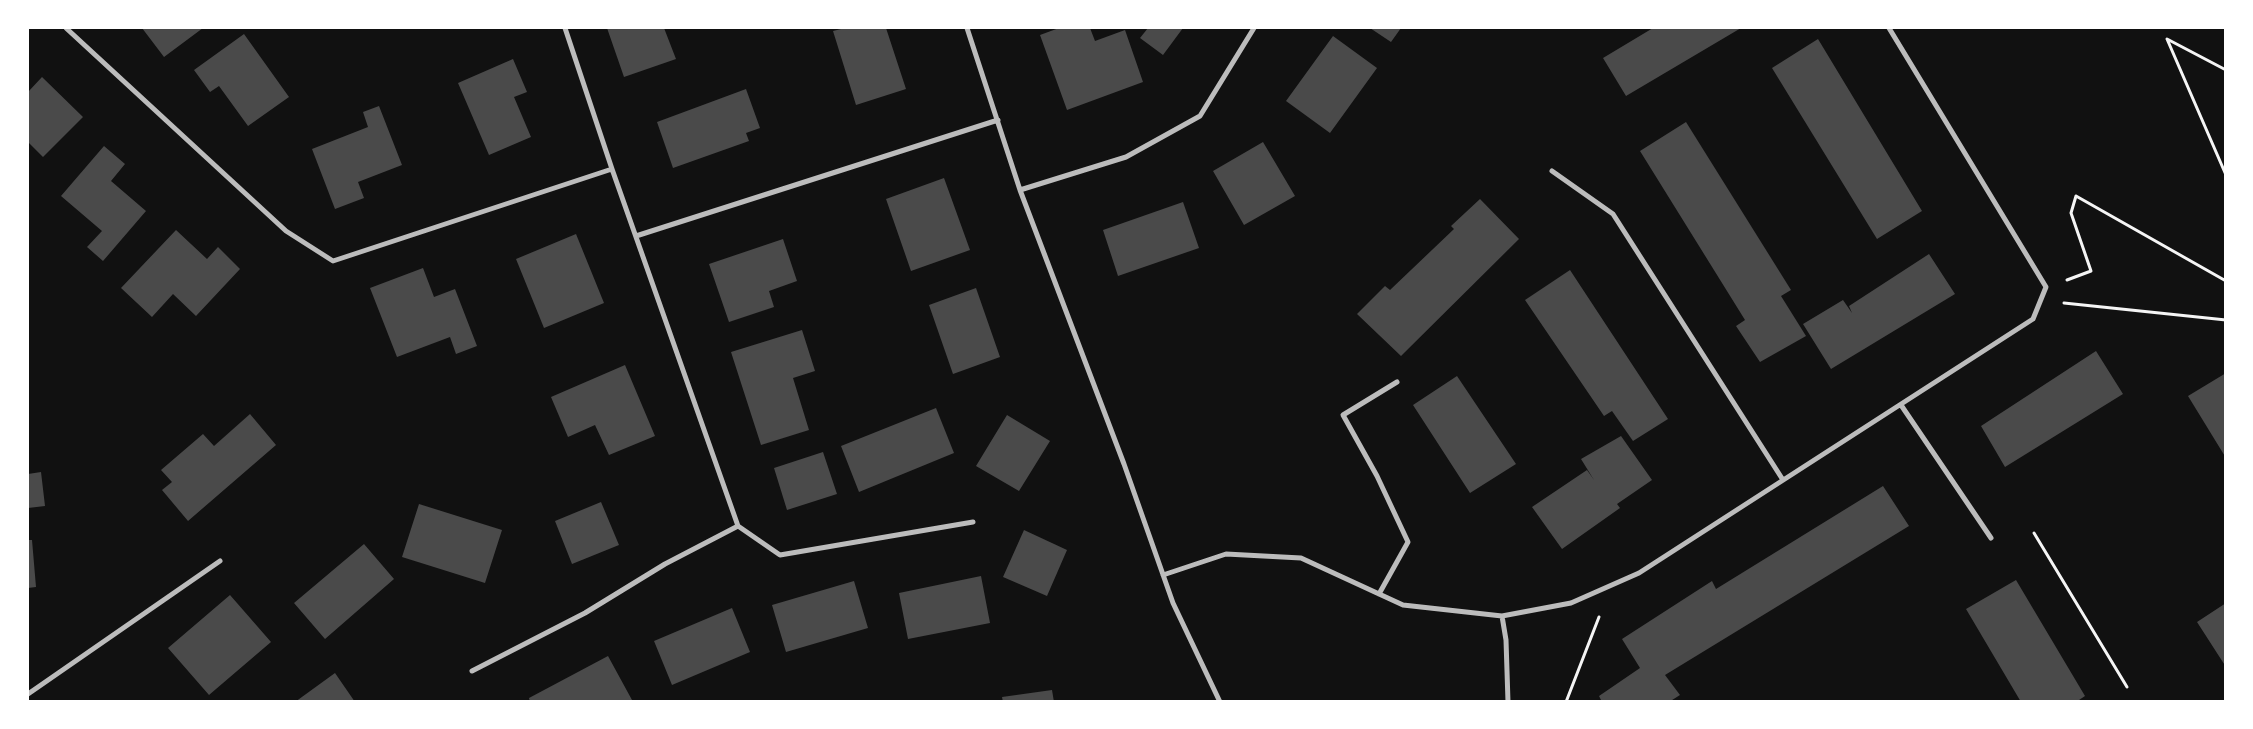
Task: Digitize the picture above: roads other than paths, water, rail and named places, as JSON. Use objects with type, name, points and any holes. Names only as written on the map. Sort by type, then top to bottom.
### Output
[{"type":"street","points":[[66,28],[286,231],[333,261],[612,169]]},
{"type":"street","points":[[565,28],[612,169],[738,526],[780,555],[972,522]]},
{"type":"street","points":[[967,28],[1020,190],[1124,464],[1173,602],[1220,702]]},
{"type":"street","points":[[1020,190],[1126,157],[1200,116],[1254,28]]},
{"type":"street","points":[[1163,575],[1226,554],[1301,558],[1403,605],[1502,616],[1571,603],[1638,573],[2033,319],[2046,287],[1889,28]]},
{"type":"street","points":[[636,236],[998,120]]},
{"type":"street","points":[[1552,171],[1613,214],[1783,480]]},
{"type":"street","points":[[1379,594],[1408,542],[1378,476],[1343,415],[1397,382]]},
{"type":"street","points":[[1901,405],[1990,538]]},
{"type":"street","points":[[472,671],[585,613],[664,564],[738,526]]},
{"type":"street","points":[[28,694],[220,561]]},
{"type":"street","points":[[1502,616],[1506,640],[1508,702]]}]
